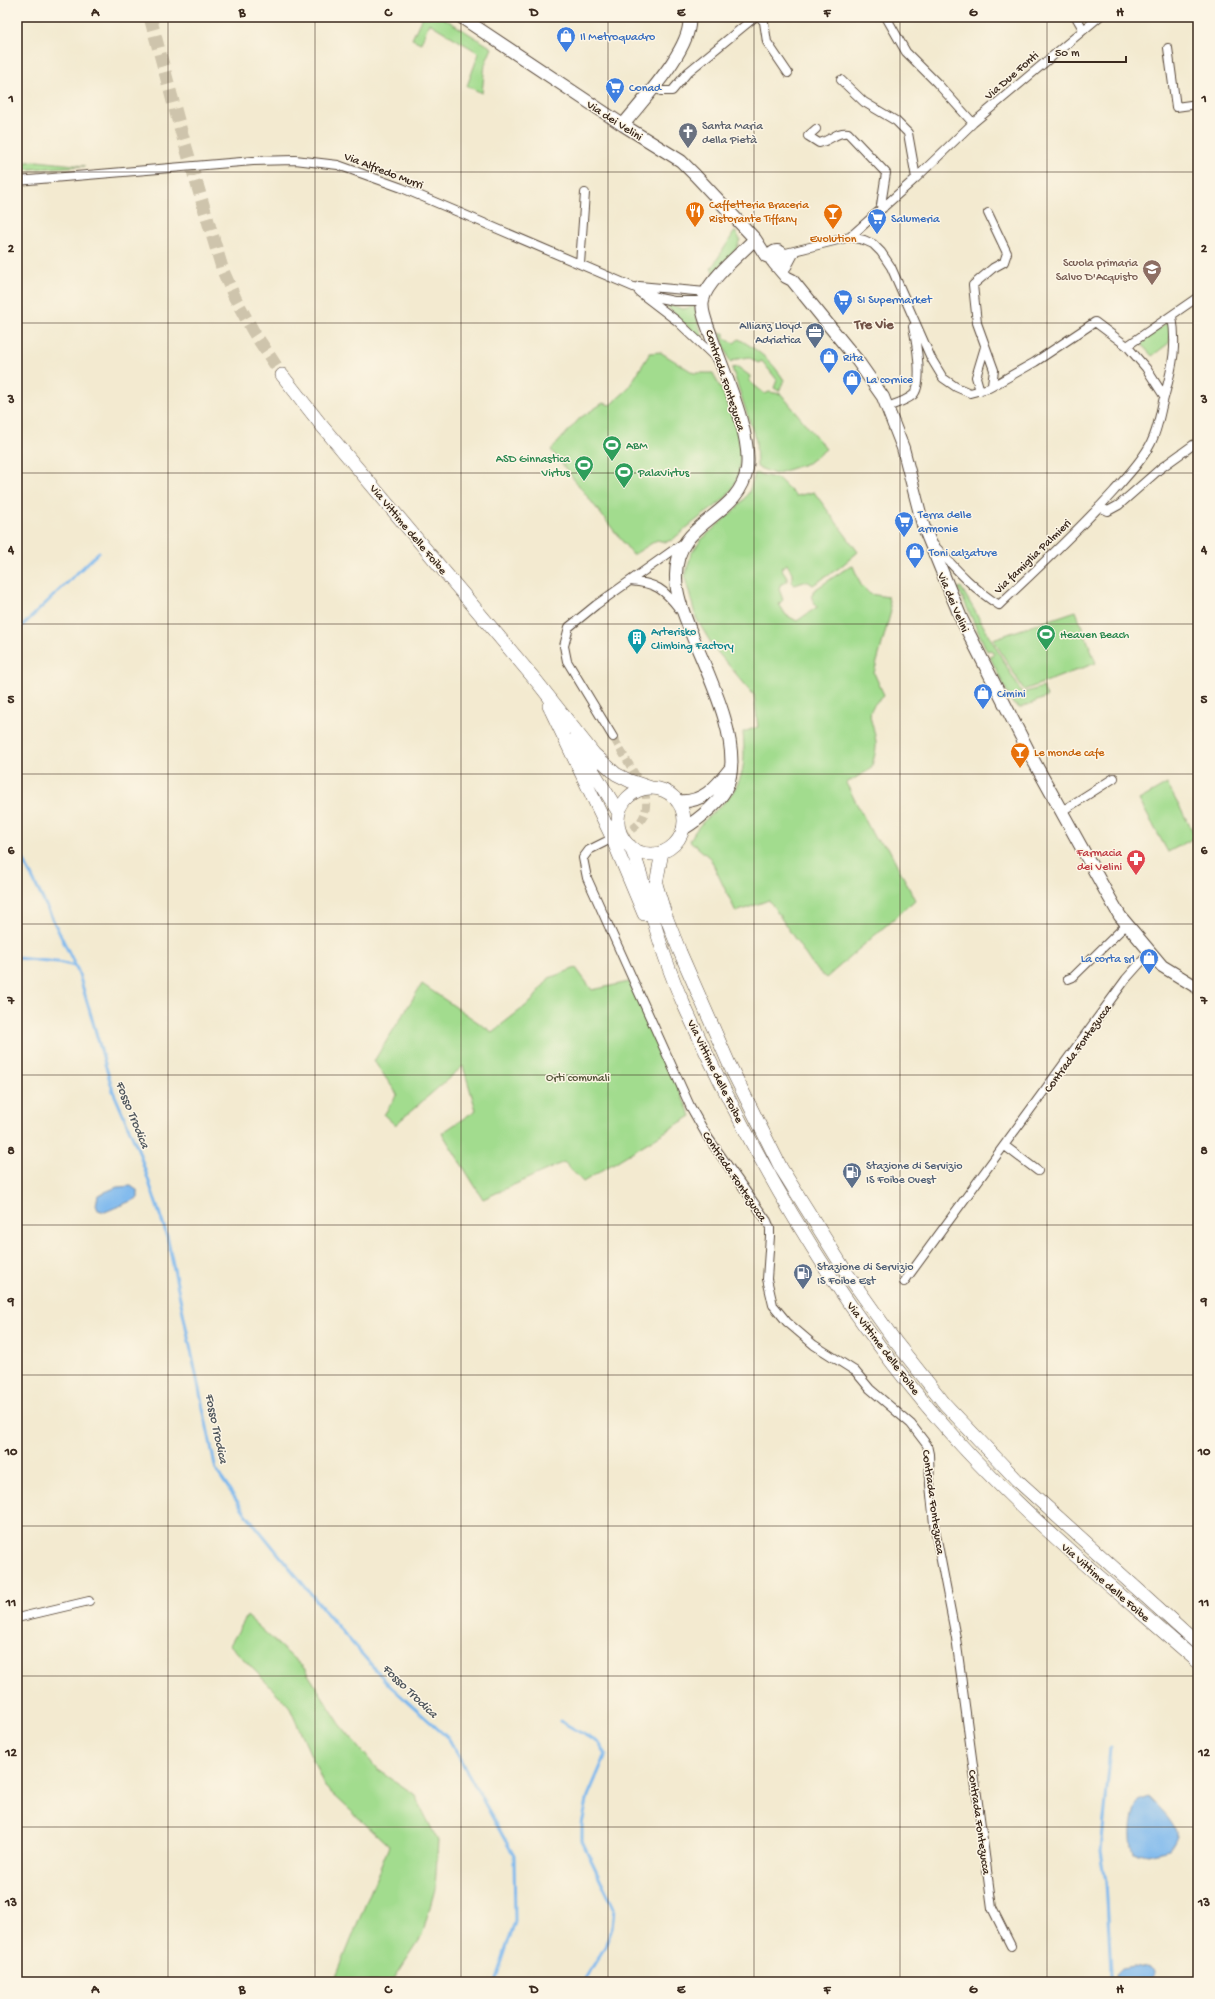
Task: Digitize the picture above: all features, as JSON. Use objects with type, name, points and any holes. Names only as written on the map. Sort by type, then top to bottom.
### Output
[{"type":"main road","name":"Via Vittime delle Foibe","points":[[282,375],[604,764],[630,781],[651,788]]},
{"type":"main road","name":"Via Vittime delle Foibe","points":[[538,683],[619,813]]},
{"type":"main road","points":[[538,683],[608,827],[650,930],[675,985]]},
{"type":"main road","points":[[651,788],[661,789],[677,800],[683,814],[683,829],[679,839],[672,846],[662,852],[651,853],[640,851],[630,846],[620,831],[619,813],[624,803],[631,795],[640,790],[651,788]]},
{"type":"main road","name":"Via Vittime delle Foibe","points":[[630,846],[636,858],[655,926],[675,985],[744,1129],[823,1263],[877,1342],[938,1419],[1005,1490],[1198,1662]]},
{"type":"main road","name":"Via Vittime delle Foibe","points":[[662,852],[656,884],[665,914],[680,952],[733,1072],[781,1168],[846,1272],[895,1341],[945,1404],[991,1453],[1017,1480],[1198,1644]]},
{"type":"street","name":"Via dei Velini","points":[[460,17],[623,125],[681,161],[755,239],[779,258],[782,273],[792,280],[858,360],[883,397],[903,448],[918,510],[948,590],[977,652],[1062,811],[1109,896],[1127,924],[1162,966],[1198,988]]},
{"type":"street","points":[[623,125],[677,56],[688,32],[689,17]]},
{"type":"street","points":[[654,85],[661,91],[672,91],[688,72],[755,17]]},
{"type":"street","points":[[886,17],[906,52],[937,83],[973,123]]},
{"type":"street","points":[[1076,17],[1083,29]]},
{"type":"street","name":"Via Due Fonti","points":[[779,258],[795,252],[850,237],[916,178],[973,123],[1099,17]]},
{"type":"street","points":[[765,19],[768,42],[788,73]]},
{"type":"street","points":[[1168,48],[1176,107],[1198,104]]},
{"type":"street","points":[[841,80],[864,102],[896,121],[908,133],[916,178]]},
{"type":"street","points":[[816,129],[808,136],[819,143],[824,142],[839,133],[848,133],[886,173],[881,205],[883,208]]},
{"type":"street","name":"Via Alfredo Murri","points":[[17,182],[253,161],[295,160],[338,165],[402,188],[630,285]]},
{"type":"street","points":[[580,264],[585,193]]},
{"type":"street","points":[[988,213],[1007,252],[1004,262],[993,268],[973,285],[977,323],[994,370],[992,385]]},
{"type":"street","points":[[850,237],[864,240],[873,244],[881,252],[891,267],[931,358],[943,378],[956,387],[970,393],[980,391],[1035,362],[1095,322],[1127,346],[1146,368],[1164,396]]},
{"type":"street","points":[[630,285],[704,296],[720,274],[755,239]]},
{"type":"street","points":[[779,258],[795,252]]},
{"type":"street","points":[[630,285],[677,321],[720,363]]},
{"type":"street","name":"Contrada Fontezucca","points":[[613,737],[567,660],[564,646],[570,627],[630,581],[686,541],[700,525],[727,505],[736,496],[741,487],[747,469],[747,451],[742,425],[703,312],[704,296]]},
{"type":"street","points":[[1127,346],[1198,297]]},
{"type":"street","points":[[887,408],[912,395],[917,390],[919,378],[911,314]]},
{"type":"street","name":"Via famiglia Palmieri","points":[[928,538],[967,581],[983,595],[999,605],[1099,507],[1141,460],[1151,443],[1162,415],[1164,396],[1173,365],[1176,336],[1172,316]]},
{"type":"street","points":[[980,391],[976,377],[985,347]]},
{"type":"street","points":[[1099,507],[1108,511],[1119,505],[1161,468],[1193,445],[1198,444]]},
{"type":"street","name":"Contrada Fontezucca","points":[[683,829],[694,822],[723,794],[729,782],[732,755],[722,712],[684,615],[676,580],[676,566],[686,541]]},
{"type":"street","name":"Contrada Fontezucca","points":[[630,581],[654,585],[665,592],[684,615]]},
{"type":"street","points":[[677,800],[685,802],[699,799],[709,792],[731,768]]},
{"type":"street","points":[[1062,811],[1114,778]]},
{"type":"street","name":"Contrada Fontezucca","points":[[605,842],[589,850],[583,858],[587,878],[690,1106],[708,1136],[767,1221],[770,1228],[767,1279],[773,1305],[787,1322],[814,1345],[855,1371],[870,1389],[911,1424],[927,1445],[934,1524],[956,1638],[992,1908],[1011,1946]]},
{"type":"street","points":[[1068,979],[1073,977],[1127,924]]},
{"type":"street","name":"Contrada Fontezucca","points":[[904,1282],[1006,1146],[1126,979],[1150,952]]},
{"type":"street","points":[[1006,1146],[1038,1171]]},
{"type":"street","points":[[17,1618],[89,1601]]},
{"type":"green space","points":[[422,17],[442,17],[492,48],[485,64],[482,93],[467,86],[479,53],[429,23],[421,43],[412,39]]},
{"type":"green space","points":[[37,161],[85,166],[17,170],[17,163]]},
{"type":"green space","points":[[735,231],[740,239],[737,248],[714,273],[711,269]]},
{"type":"green space","points":[[662,302],[683,309],[695,306],[698,323],[705,343]]},
{"type":"green space","points":[[1168,322],[1172,326],[1169,343],[1152,356],[1140,343]]},
{"type":"green space","points":[[720,333],[724,333],[724,338],[734,343],[739,339],[759,352],[769,361],[784,380],[779,391],[774,388],[777,380],[762,361],[758,363],[749,357],[730,362]]},
{"type":"green space","points":[[660,352],[694,373],[713,373],[727,403],[738,436],[740,453],[739,469],[734,484],[720,503],[672,540],[665,542],[657,540],[633,555],[551,450],[580,418],[603,403],[610,405],[627,390],[650,353]]},
{"type":"green space","points":[[738,367],[750,376],[749,381],[765,394],[769,392],[781,394],[826,449],[808,463],[775,474],[757,467],[756,441],[732,368]]},
{"type":"green space","points":[[755,473],[779,479],[796,496],[814,492],[858,552],[839,568],[813,585],[807,581],[795,585],[792,583],[792,573],[787,564],[781,568],[787,577],[787,582],[780,585],[779,589],[783,600],[779,604],[786,615],[797,621],[817,607],[811,596],[813,591],[844,570],[853,566],[861,585],[870,594],[888,597],[891,611],[874,673],[884,695],[873,707],[870,716],[876,742],[874,759],[871,769],[846,783],[875,839],[888,847],[915,900],[826,978],[813,966],[769,900],[736,912],[710,858],[690,841],[698,828],[725,801],[738,784],[744,756],[743,732],[758,727],[754,695],[714,648],[696,618],[685,577],[691,554],[701,540],[739,506],[749,492]]},
{"type":"green space","points":[[1198,557],[1198,605],[1194,581]]},
{"type":"green space","points":[[961,587],[1022,693],[1043,687],[1047,697],[1020,708],[1013,704],[990,657],[994,654],[991,650],[987,651],[958,588]]},
{"type":"green space","name":"Heaven Beach","points":[[1076,611],[1096,663],[1024,690],[993,639]]},
{"type":"green space","points":[[1167,784],[1196,837],[1168,852],[1139,800]]},
{"type":"green space","name":"Orti comunali","points":[[576,968],[592,990],[629,982],[691,1116],[583,1182],[564,1162],[483,1199],[442,1133],[476,1110],[463,1066],[395,1125],[384,1115],[397,1094],[374,1061],[422,984],[492,1032],[532,1001],[549,978]]},
{"type":"green space","points":[[247,1616],[304,1668],[340,1724],[377,1769],[414,1794],[438,1841],[435,1889],[422,1936],[392,1982],[334,1982],[389,1846],[325,1787],[289,1706],[230,1645]]},
{"type":"water","points":[[131,1186],[138,1191],[138,1198],[105,1212],[98,1210],[96,1205],[98,1195],[117,1187]]},
{"type":"water","points":[[1149,1797],[1170,1820],[1176,1831],[1176,1836],[1169,1850],[1148,1855],[1134,1852],[1131,1839],[1131,1826],[1139,1801]]},
{"type":"water","points":[[1134,1966],[1151,1969],[1154,1972],[1154,1976],[1146,1982],[1117,1982],[1116,1974],[1122,1968]]},
{"type":"waterway","points":[[17,631],[99,552]]},
{"type":"waterway","name":"Fosso Trodica","points":[[17,852],[23,859],[78,971],[113,1091],[138,1149],[167,1236],[216,1470],[246,1514],[333,1621],[389,1685],[449,1739],[514,1856],[515,1921],[495,1982]]},
{"type":"waterway","points":[[17,958],[58,962],[75,966]]},
{"type":"waterway","points":[[560,1721],[599,1743],[606,1754],[588,1796],[582,1824],[582,1841],[614,1908],[612,1927],[605,1947],[583,1982]]},
{"type":"waterway","points":[[1110,1982],[1111,1972],[1106,1882],[1101,1851],[1111,1748]]},
{"type":"tunnel","points":[[150,17],[181,131],[223,271],[235,298],[253,331],[282,375]]},
{"type":"tunnel","points":[[610,840],[633,828],[639,823],[643,817],[646,802],[645,791],[613,737]]},
{"type":"place","name":"Il Metroquadro","points":[[566,53]]},
{"type":"place","name":"Conad","points":[[615,104]]},
{"type":"place","name":"Santa Maria della Pietà","points":[[688,149]]},
{"type":"place","name":"Caffetteria Braceria Ristorante Tiffany","points":[[695,228]]},
{"type":"place","name":"Evolution","points":[[833,230]]},
{"type":"place","name":"Salumeria","points":[[877,235]]},
{"type":"place","name":"Scuola primaria Salvo D'Acquisto","points":[[1152,286]]},
{"type":"place","name":"SI Supermarket","points":[[843,316]]},
{"type":"place","name":"Allianz Lloyd Adriatica","points":[[815,349]]},
{"type":"place","name":"Rita","points":[[829,374]]},
{"type":"place","name":"La cornice","points":[[852,396]]},
{"type":"place","name":"ABM","points":[[612,462]]},
{"type":"place","name":"ASD Ginnastica Virtus","points":[[584,482]]},
{"type":"place","name":"PalaVirtus","points":[[624,489]]},
{"type":"place","name":"Terra delle armonie","points":[[904,538]]},
{"type":"place","name":"Toni calzature","points":[[915,569]]},
{"type":"place","name":"Heaven Beach","points":[[1046,651]]},
{"type":"place","name":"Arterisko Climbing Factory","points":[[637,655]]},
{"type":"place","name":"Cimini","points":[[983,710]]},
{"type":"place","name":"Le monde cafe","points":[[1020,769]]},
{"type":"place","name":"Farmacia dei Velini","points":[[1136,876]]},
{"type":"place","name":"La corta srl","points":[[1149,975]]},
{"type":"place","name":"Stazione di Servizio IS Foibe Ovest","points":[[852,1189]]},
{"type":"place","name":"Stazione di Servizio IS Foibe Est","points":[[803,1290]]},
{"type":"district","name":"Tre Vie","points":[[874,323]]}]
